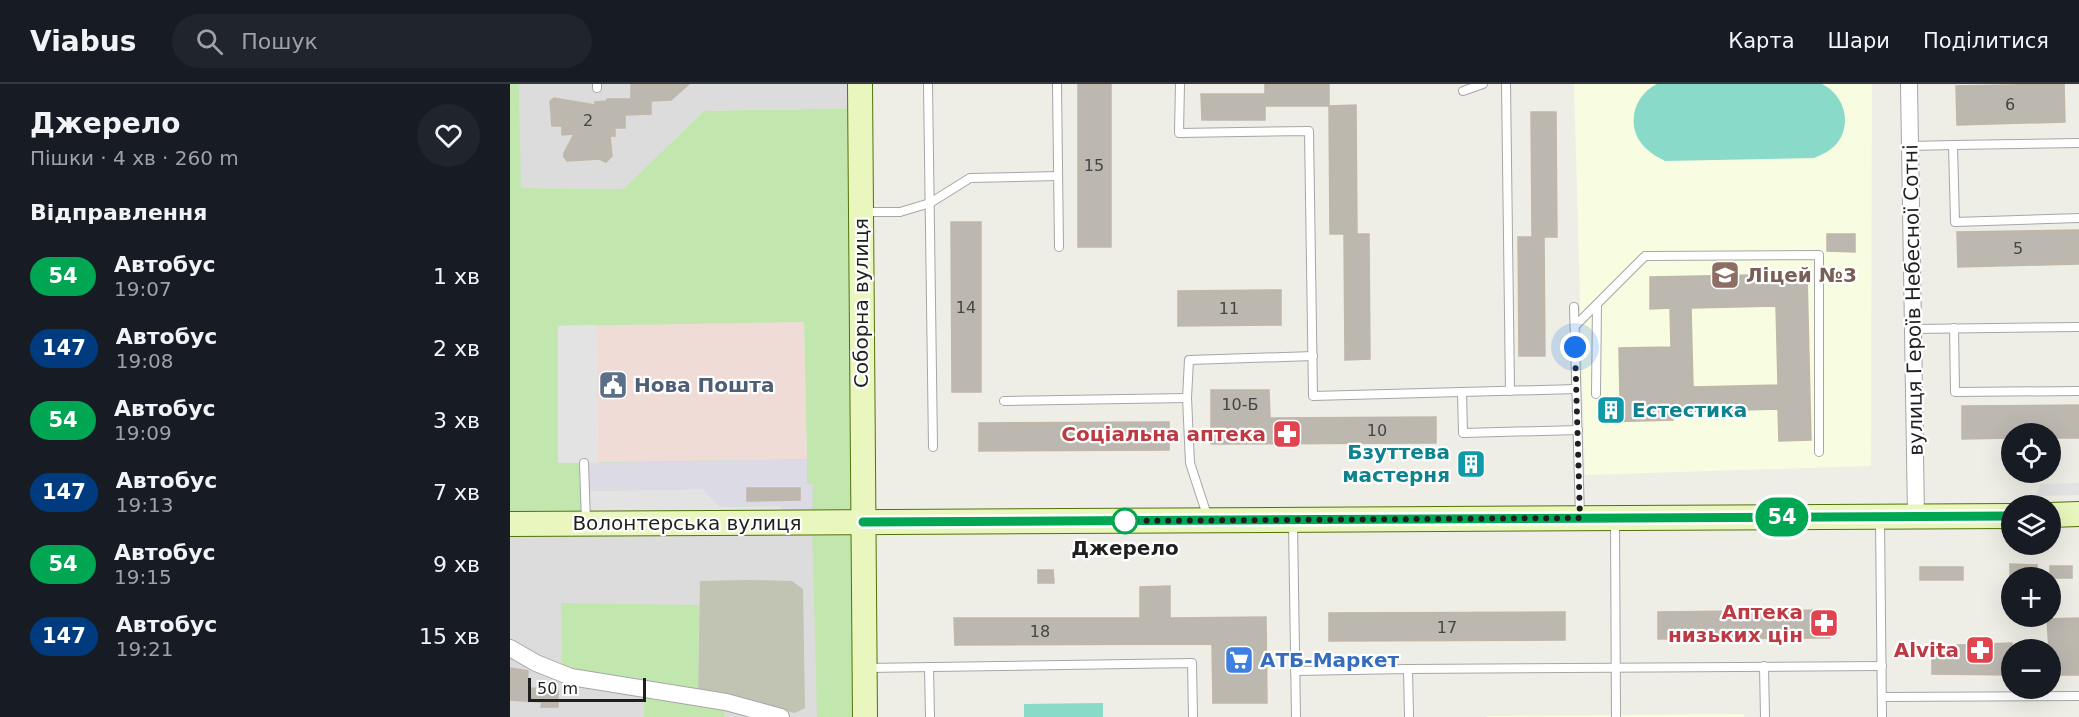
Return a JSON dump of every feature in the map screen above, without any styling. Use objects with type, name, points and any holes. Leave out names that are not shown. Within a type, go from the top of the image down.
[{"type":"main road","name":"Соборна вулиця","points":[[860,84],[865,717]]},
{"type":"main road","points":[[2061,515],[2079,514]]},
{"type":"main road","name":"Волонтерська вулиця","points":[[510,524],[2001,516]]},
{"type":"street","name":"вулиця Героїв Небесної Сотні","points":[[1909,84],[1916,516]]},
{"type":"street","points":[[510,648],[536,663],[571,677],[735,711],[781,717]]},
{"type":"lane","points":[[928,84],[933,447]]},
{"type":"lane","points":[[1057,84],[1059,247]]},
{"type":"lane","points":[[1179,84],[1179,133],[1309,131],[1313,396],[1576,389]]},
{"type":"lane","points":[[1463,92],[1482,84]]},
{"type":"lane","points":[[1506,84],[1510,391]]},
{"type":"lane","points":[[1910,146],[2079,143]]},
{"type":"lane","points":[[1953,145],[1955,222],[2079,218]]},
{"type":"lane","points":[[861,212],[900,212],[930,203],[970,178],[1058,176]]},
{"type":"lane","points":[[1575,326],[1645,255],[1819,255],[1819,452]]},
{"type":"lane","points":[[1596,304],[1596,394]]},
{"type":"lane","points":[[1574,307],[1580,518]]},
{"type":"lane","points":[[1913,329],[2079,327]]},
{"type":"lane","points":[[1954,328],[1955,392],[2079,391]]},
{"type":"lane","points":[[1208,520],[1190,464],[1187,398],[1189,360],[1312,356]]},
{"type":"lane","points":[[1462,392],[1463,433],[1578,430]]},
{"type":"lane","points":[[1004,401],[1187,398]]},
{"type":"lane","points":[[584,463],[586,523]]},
{"type":"lane","points":[[1880,516],[1882,717]]},
{"type":"lane","points":[[1615,518],[1616,717]]},
{"type":"lane","points":[[1293,520],[1296,717]]},
{"type":"lane","points":[[864,668],[1192,663],[1192,717]]},
{"type":"lane","points":[[1764,666],[1765,717]]},
{"type":"lane","points":[[1295,671],[1882,666]]},
{"type":"lane","points":[[929,667],[930,717]]},
{"type":"lane","points":[[1408,669],[1409,717]]},
{"type":"lane","points":[[1882,698],[2079,696]]},
{"type":"shaded area","points":[[519,84],[860,84],[860,108],[704,111],[623,189],[520,188]]},
{"type":"shaded area","name":"Ліцей №3","points":[[1574,84],[1872,84],[1871,466],[1585,475]]},
{"type":"shaded area","points":[[1657,84],[1822,84],[1831,90],[1842,105],[1845,124],[1843,133],[1831,149],[1814,158],[1665,161],[1652,154],[1641,143],[1634,125],[1636,106],[1641,97]]},
{"type":"shaded area","points":[[804,322],[807,459],[598,463],[596,325]]},
{"type":"shaded area","points":[[596,325],[598,463],[558,463],[558,326]]},
{"type":"shaded area","points":[[807,459],[807,484],[813,484],[812,523],[794,523],[780,506],[720,507],[702,489],[584,491],[584,463]]},
{"type":"shaded area","points":[[2079,483],[2079,495],[2036,495],[2040,484]]},
{"type":"shaded area","points":[[703,489],[721,507],[780,506],[794,523],[586,523],[584,491]]},
{"type":"shaded area","points":[[836,522],[865,717],[510,717],[510,524]]},
{"type":"shaded area","points":[[700,581],[792,581],[803,589],[805,708],[795,713],[698,692]]},
{"type":"shaded area","points":[[1103,703],[1103,717],[1024,717],[1024,704]]},
{"type":"shaded area","points":[[1744,714],[1744,717],[1487,717],[1487,716]]},
{"type":"green space","points":[[510,84],[519,84],[521,188],[623,189],[704,111],[860,108],[865,717],[817,717],[812,523],[510,524]],"holes":[[[804,322],[807,459],[558,463],[558,326]]]},
{"type":"green space","points":[[561,603],[699,605],[698,692],[565,670],[562,666]]},
{"type":"green space","points":[[644,694],[717,706],[724,711],[725,717],[644,717]]},
{"type":"building","points":[[631,84],[689,84],[671,100],[651,101],[651,114],[625,115],[625,128],[615,128],[615,136],[610,136],[612,156],[606,162],[599,159],[567,161],[564,153],[574,134],[562,135],[562,126],[552,126],[550,101],[554,98],[595,105],[595,102],[607,101],[607,99],[631,99]]},
{"type":"building","points":[[1078,84],[1111,84],[1111,247],[1078,247]]},
{"type":"building","points":[[1265,84],[1329,84],[1329,106],[1265,106],[1265,120],[1202,120],[1201,94],[1265,94]]},
{"type":"building","points":[[2064,84],[2065,122],[1957,125],[1956,86]]},
{"type":"building","points":[[1356,105],[1357,234],[1369,234],[1370,359],[1345,360],[1344,234],[1330,234],[1329,106]]},
{"type":"building","points":[[1531,112],[1556,112],[1557,237],[1532,237]]},
{"type":"building","points":[[951,222],[981,222],[981,392],[952,392]]},
{"type":"building","points":[[2079,230],[2079,264],[1958,267],[1957,232]]},
{"type":"building","points":[[1827,234],[1855,234],[1855,252],[1827,251]]},
{"type":"building","points":[[1518,237],[1544,237],[1545,356],[1519,356]]},
{"type":"building","points":[[1807,274],[1811,440],[1779,441],[1778,409],[1673,412],[1673,420],[1602,422],[1602,398],[1620,397],[1619,348],[1671,347],[1670,308],[1650,309],[1650,277]],"holes":[[[1776,306],[1778,385],[1693,387],[1691,308]]]},
{"type":"building","points":[[1281,290],[1281,325],[1178,326],[1178,291]]},
{"type":"building","points":[[1211,390],[1269,390],[1270,418],[1436,417],[1436,443],[1211,444]]},
{"type":"building","points":[[2079,405],[2079,438],[2061,438],[2061,423],[2001,423],[2001,438],[1962,439],[1962,406]]},
{"type":"building","points":[[1169,422],[1169,450],[979,451],[979,423]]},
{"type":"building","name":"Бзуттева мастерня","points":[[1463,458],[1479,458],[1480,470],[1463,471]]},
{"type":"building","points":[[747,488],[800,488],[800,500],[747,501]]},
{"type":"building","points":[[2010,564],[2037,565],[2037,567],[2010,567]]},
{"type":"building","points":[[2072,566],[2072,578],[2061,578],[2061,567],[2050,567]]},
{"type":"building","points":[[1920,567],[1963,567],[1963,580],[1920,580]]},
{"type":"building","points":[[1038,570],[1053,570],[1054,583],[1038,583]]},
{"type":"building","points":[[1170,586],[1170,618],[1266,617],[1267,703],[1213,703],[1212,644],[955,645],[954,618],[1140,618],[1140,587]]},
{"type":"building","points":[[1830,610],[1830,638],[1658,639],[1658,612]]},
{"type":"building","points":[[1565,612],[1565,640],[1329,641],[1329,613]]},
{"type":"building","points":[[2079,618],[2079,675],[2061,675],[2061,639],[2048,639],[2048,627],[2061,627],[2061,619]]},
{"type":"building","points":[[2001,643],[2001,675],[1932,674],[1932,646]]},
{"type":"building","points":[[510,668],[528,671],[527,688],[558,689],[558,707],[541,707],[542,702],[510,700]]},
{"type":"bus line","name":"54","points":[[863,522],[2001,516]]},
{"type":"place","name":"Ліцей №3","points":[[1725,275]]},
{"type":"place","name":"Нова Пошта","points":[[613,385]]},
{"type":"place","name":"Естестика","points":[[1611,410]]},
{"type":"place","name":"Соціальна аптека","points":[[1287,434]]},
{"type":"place","name":"Бзуттева мастерня","points":[[1471,464]]},
{"type":"place","name":"Джерело","points":[[1125,521]]},
{"type":"place","name":"Аптека низьких цін","points":[[1824,623]]},
{"type":"place","name":"Alvita","points":[[1980,650]]},
{"type":"place","name":"АТБ-Маркет","points":[[1239,660]]},
{"type":"route","points":[[1125,521],[1580,518],[1575,347]]}]
